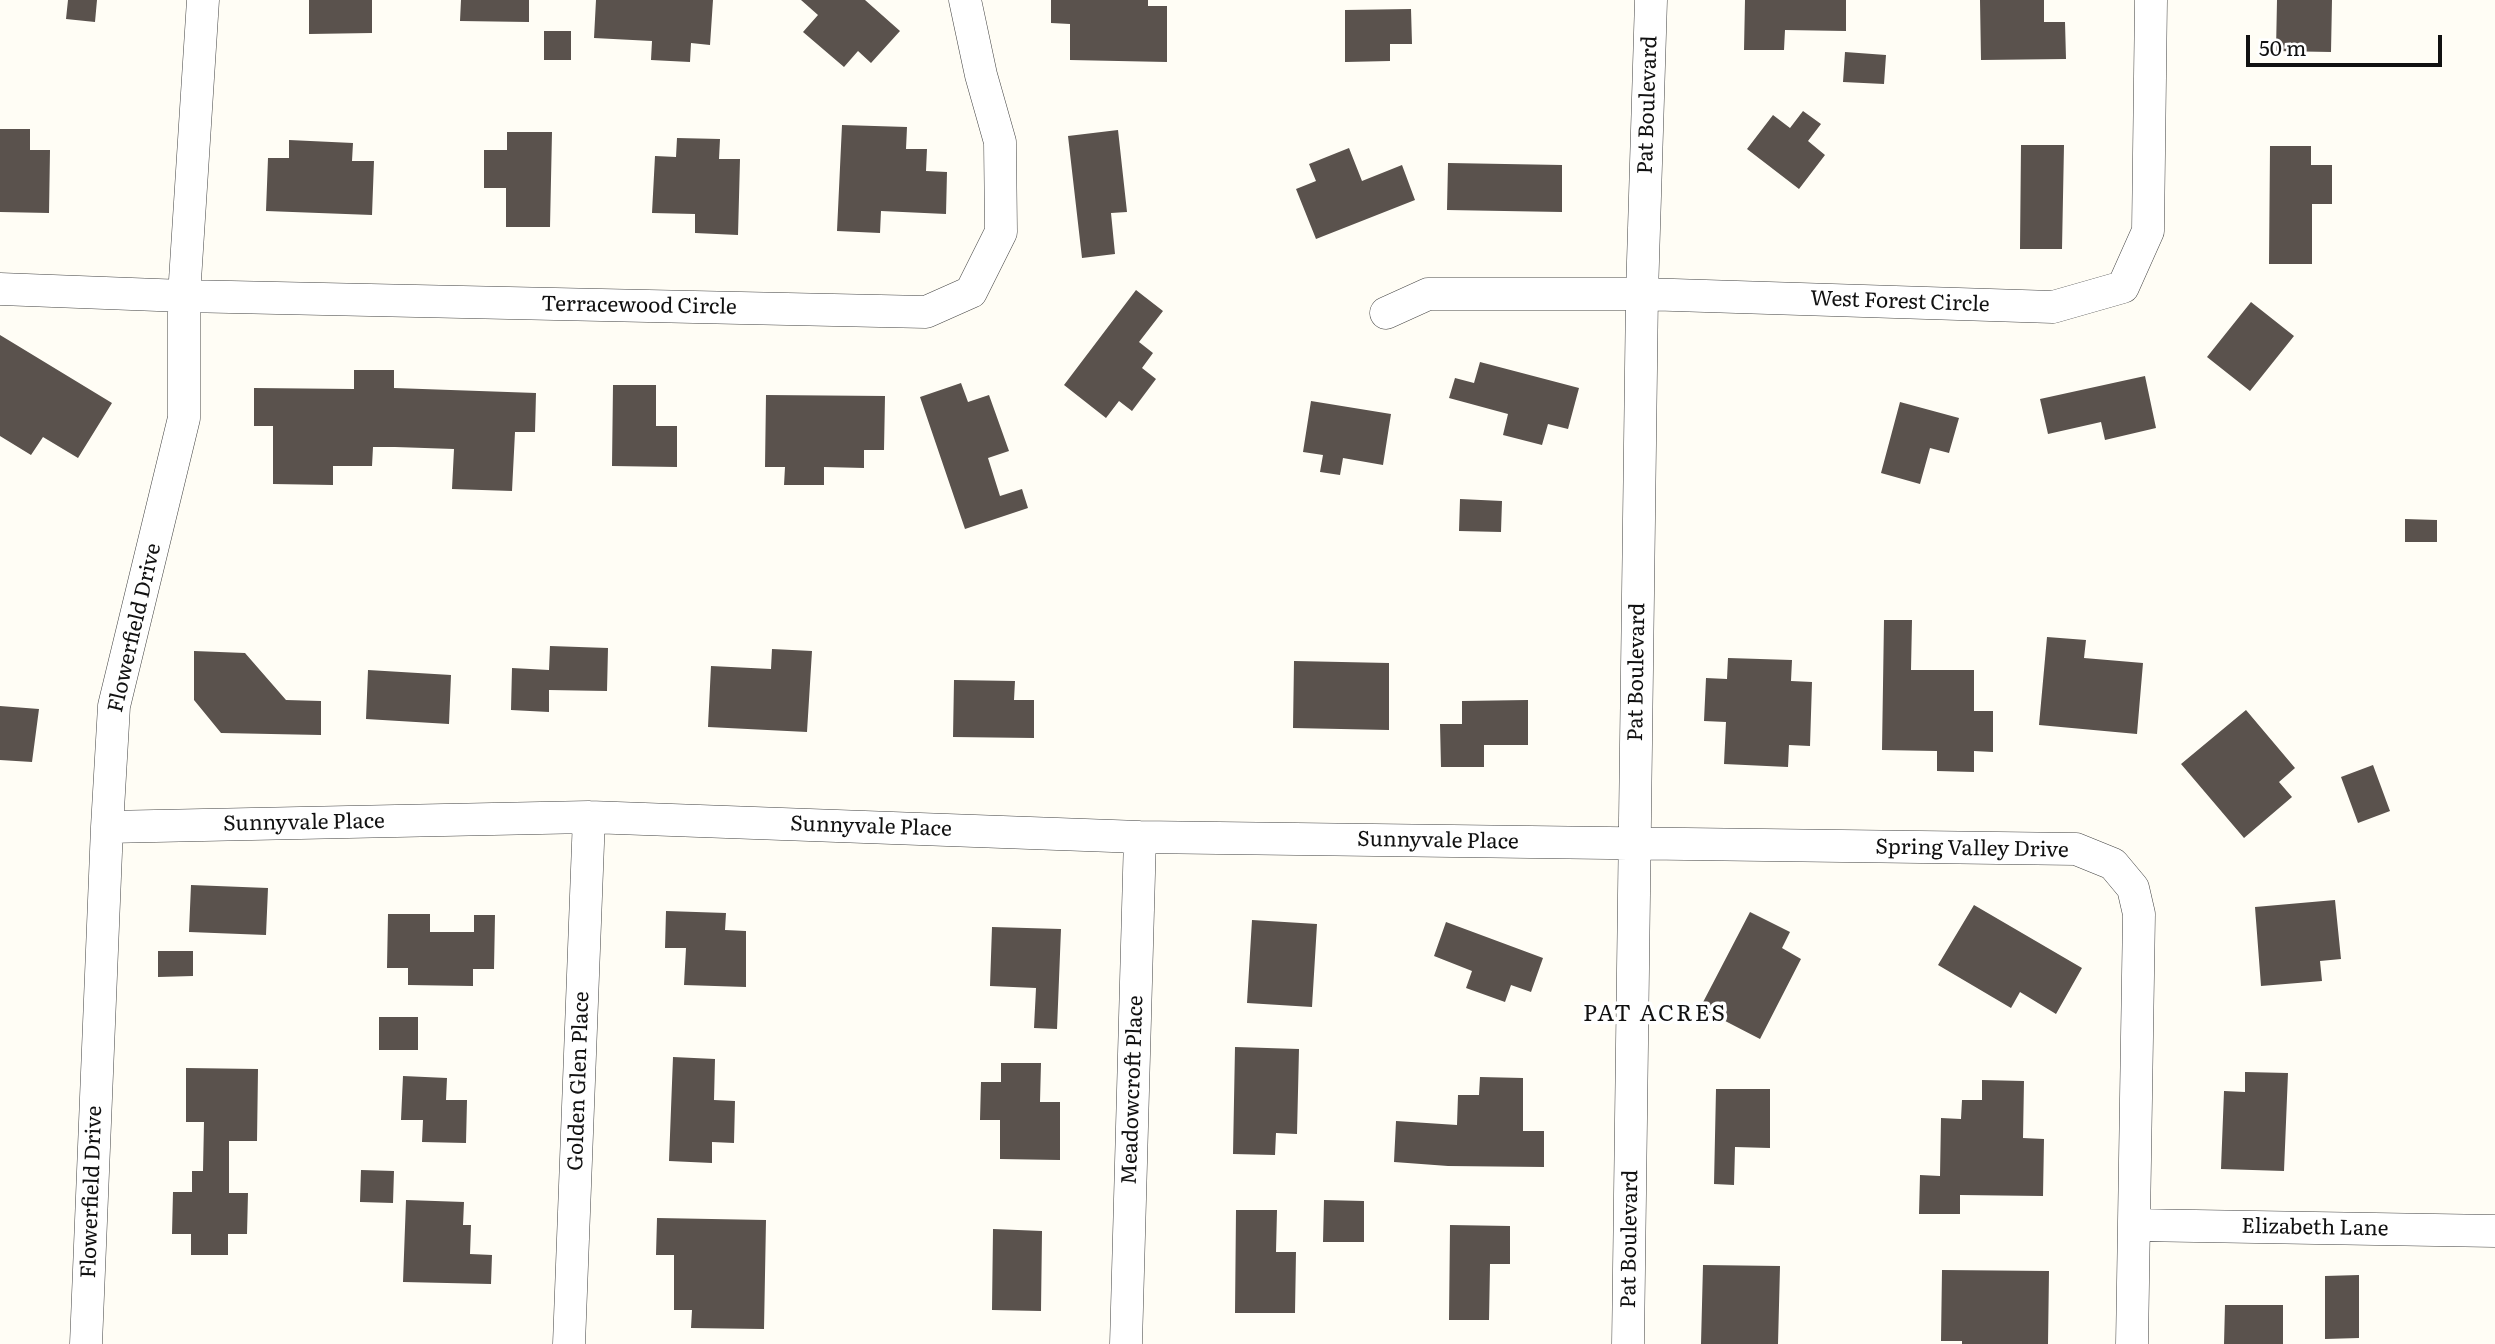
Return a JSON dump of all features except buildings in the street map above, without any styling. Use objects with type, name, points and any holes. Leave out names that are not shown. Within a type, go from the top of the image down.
[{"type":"street","name":"Flowerfield Drive","points":[[86,1344],[114,706],[184,418],[184,296],[203,0]]},
{"type":"street","name":"Terracewood Circle","points":[[0,289],[184,296],[926,312],[971,292],[1001,232],[1000,142],[981,75],[965,0]]},
{"type":"street","name":"Pat Boulevard","points":[[1628,1344],[1642,294],[1651,0]]},
{"type":"street","name":"West Forest Circle","points":[[1386,313],[1428,293],[1642,294],[2053,307],[2123,287],[2148,231],[2151,0]]},
{"type":"street","name":"Sunnyvale Place","points":[[107,827],[589,817],[1140,837],[1635,844]]},
{"type":"street","name":"Golden Glen Place","points":[[569,1344],[589,817]]},
{"type":"street","name":"Meadowcroft Place","points":[[1126,1344],[1140,837]]},
{"type":"street","name":"Spring Valley Drive","points":[[1635,844],[2076,849],[2113,864],[2133,888],[2139,914],[2132,1344]]},
{"type":"street","name":"Elizabeth Lane","points":[[2135,1225],[2495,1231]]},
{"type":"district","name":"PAT ACRES","points":[[1655,1014]]}]
